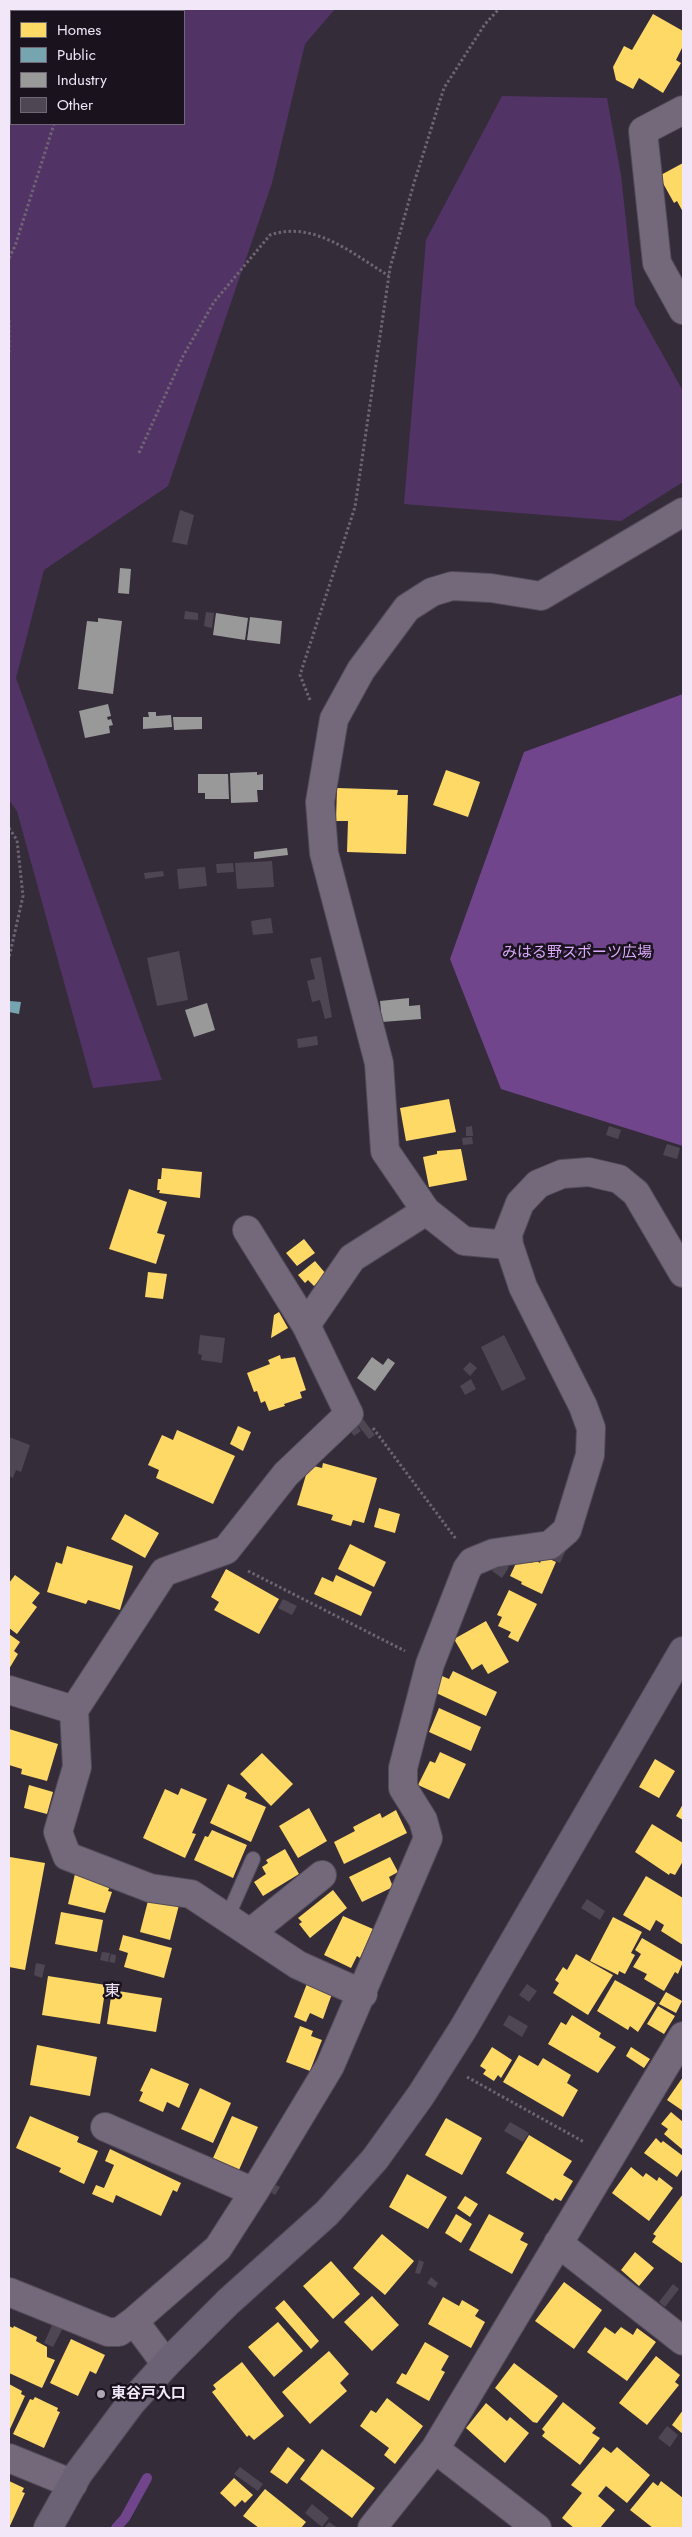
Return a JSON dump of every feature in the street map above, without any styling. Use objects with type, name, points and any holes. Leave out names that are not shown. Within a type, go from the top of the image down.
[{"type":"street","points":[[683,110],[643,131],[657,263],[683,310]]},
{"type":"street","points":[[509,1245],[464,1241],[426,1211],[385,1151],[379,1063],[324,854],[320,802],[334,719],[361,670],[407,608],[432,592],[452,586],[540,596],[683,512]]},
{"type":"street","points":[[9,2292],[108,2332],[119,2332],[218,2248],[330,2066],[363,1994],[428,1838],[423,1820],[403,1788],[403,1768],[430,1664],[467,1569],[472,1562],[494,1553],[550,1545],[566,1530],[590,1455],[591,1428],[583,1406],[523,1287],[509,1245],[508,1234],[520,1203],[538,1184],[562,1174],[589,1172],[619,1179],[636,1194],[680,1260]]},
{"type":"street","points":[[306,1325],[352,1258],[426,1211]]},
{"type":"street","points":[[247,1230],[306,1325],[349,1414],[286,1474],[226,1550],[164,1572],[74,1710],[77,1767],[58,1832],[67,1856],[150,1888],[191,1894],[298,1964],[363,1994]]},
{"type":"street","points":[[48,2528],[73,2484],[131,2403],[166,2364],[228,2302],[327,2213],[375,2159],[464,2029],[683,1651]]},
{"type":"street","points":[[9,1690],[74,1710]]},
{"type":"street","points":[[250,1933],[322,1875]]},
{"type":"street","points":[[372,2528],[435,2449],[683,2038]]},
{"type":"street","points":[[105,2128],[169,2142],[254,2192]]},
{"type":"street","points":[[558,2243],[683,2341]]},
{"type":"street","points":[[134,2321],[166,2364]]},
{"type":"street","points":[[435,2449],[537,2528]]},
{"type":"street","points":[[9,2458],[73,2484]]},
{"type":"lane","points":[[227,1918],[253,1859]]},
{"type":"path","points":[[311,702],[300,675],[355,507],[388,276],[414,183],[444,88],[485,24],[499,9]]},
{"type":"path","points":[[9,258],[15,246],[54,125]]},
{"type":"path","points":[[139,453],[183,356],[214,302],[270,236],[283,231],[320,235],[388,276]]},
{"type":"path","points":[[9,320],[9,355]]},
{"type":"path","points":[[9,828],[17,840],[23,896],[9,958]]},
{"type":"path","points":[[349,1414],[364,1416],[472,1562]]},
{"type":"path","points":[[214,1554],[430,1664]]},
{"type":"path","points":[[462,2075],[610,2157]]},
{"type":"shaded area","points":[[9,9],[335,9],[305,44],[272,183],[168,486],[44,570],[16,678],[162,1080],[93,1088],[17,811],[9,800]]},
{"type":"shaded area","points":[[502,96],[607,98],[621,175],[635,305],[683,391],[683,482],[621,521],[404,504],[426,240]]},
{"type":"shaded area","name":"みはる野スポーツ広場","points":[[683,694],[683,1146],[501,1089],[450,959],[524,752]]},
{"type":"building: Homes","points":[[653,14],[683,31],[683,46],[676,60],[681,63],[663,93],[639,78],[633,89],[616,80],[613,67],[624,46],[632,50]]},
{"type":"building: Homes","points":[[683,163],[683,212],[677,201],[674,203],[659,176]]},
{"type":"building: Homes","points":[[446,770],[480,782],[468,817],[433,805]]},
{"type":"building: Homes","points":[[337,788],[398,790],[397,795],[408,795],[406,854],[347,852],[348,821],[336,821]]},
{"type":"building: Homes","points":[[449,1099],[456,1132],[406,1141],[400,1108]]},
{"type":"building: Homes","points":[[461,1149],[467,1180],[429,1187],[423,1157],[437,1154],[437,1151]]},
{"type":"building: Homes","points":[[162,1168],[202,1172],[200,1198],[159,1193],[160,1190],[157,1190],[158,1179],[161,1179]]},
{"type":"building: Homes","points":[[129,1189],[167,1202],[157,1233],[165,1235],[156,1264],[109,1249]]},
{"type":"building: Homes","points":[[304,1239],[315,1253],[297,1266],[286,1253]]},
{"type":"building: Homes","points":[[315,1261],[326,1274],[314,1286],[308,1280],[305,1283],[298,1275]]},
{"type":"building: Homes","points":[[148,1272],[167,1274],[163,1299],[145,1297]]},
{"type":"building: Homes","points":[[279,1312],[288,1328],[271,1338],[274,1315]]},
{"type":"building: Homes","points":[[280,1355],[281,1359],[295,1357],[306,1390],[300,1392],[302,1398],[269,1411],[265,1401],[261,1403],[257,1391],[254,1392],[247,1373],[270,1364],[268,1360]]},
{"type":"building: Homes","points":[[238,1426],[251,1432],[243,1451],[230,1444]]},
{"type":"building: Homes","points":[[177,1430],[235,1456],[213,1504],[156,1478],[159,1470],[148,1465],[162,1435],[173,1440]]},
{"type":"building: Homes","points":[[323,1463],[377,1478],[364,1523],[353,1520],[351,1526],[331,1520],[333,1515],[297,1505],[309,1465],[322,1468]]},
{"type":"building: Homes","points":[[379,1508],[400,1514],[395,1533],[374,1527]]},
{"type":"building: Homes","points":[[125,1514],[159,1533],[145,1558],[111,1539]]},
{"type":"building: Homes","points":[[350,1544],[386,1562],[374,1587],[338,1569]]},
{"type":"building: Homes","points":[[67,1546],[133,1566],[120,1610],[88,1600],[86,1604],[47,1592],[56,1562],[62,1564]]},
{"type":"building: Homes","points":[[543,1556],[556,1562],[542,1594],[521,1584],[522,1582],[510,1576],[517,1561],[521,1563],[523,1559],[532,1563],[533,1559],[540,1563]]},
{"type":"building: Homes","points":[[226,1569],[279,1599],[259,1634],[214,1610],[219,1602],[211,1597]]},
{"type":"building: Homes","points":[[15,1575],[40,1593],[32,1603],[37,1607],[17,1634],[9,1628],[9,1583]]},
{"type":"building: Homes","points":[[336,1575],[372,1592],[361,1616],[314,1594],[322,1577],[333,1582]]},
{"type":"building: Homes","points":[[509,1590],[537,1604],[518,1642],[508,1637],[511,1632],[498,1626],[502,1617],[497,1615]]},
{"type":"building: Homes","points":[[486,1621],[509,1662],[488,1674],[482,1664],[472,1670],[454,1639]]},
{"type":"building: Homes","points":[[9,1634],[20,1642],[14,1651],[18,1654],[9,1669]]},
{"type":"building: Homes","points":[[453,1671],[497,1692],[486,1716],[434,1692],[442,1676],[449,1679]]},
{"type":"building: Homes","points":[[439,1708],[481,1727],[471,1751],[429,1732]]},
{"type":"building: Homes","points":[[9,1729],[58,1744],[47,1781],[21,1774],[22,1769],[9,1765]]},
{"type":"building: Homes","points":[[440,1752],[466,1764],[449,1799],[418,1785],[430,1761],[435,1763]]},
{"type":"building: Homes","points":[[262,1753],[293,1784],[271,1806],[240,1774]]},
{"type":"building: Homes","points":[[655,1759],[675,1771],[659,1798],[639,1787]]},
{"type":"building: Homes","points":[[228,1784],[247,1793],[245,1798],[266,1807],[251,1842],[210,1823]]},
{"type":"building: Homes","points":[[29,1785],[53,1792],[47,1814],[24,1808]]},
{"type":"building: Homes","points":[[181,1788],[207,1799],[192,1833],[196,1834],[185,1858],[143,1838],[165,1789],[178,1795]]},
{"type":"building: Homes","points":[[683,1804],[683,1820],[676,1816]]},
{"type":"building: Homes","points":[[309,1808],[327,1841],[298,1858],[279,1826]]},
{"type":"building: Homes","points":[[396,1810],[407,1833],[344,1864],[334,1842],[355,1831],[353,1827],[380,1813],[382,1818]]},
{"type":"building: Homes","points":[[652,1824],[683,1843],[683,1861],[675,1875],[670,1873],[669,1875],[635,1852]]},
{"type":"building: Homes","points":[[212,1830],[247,1845],[233,1878],[194,1860],[205,1836],[208,1837]]},
{"type":"building: Homes","points":[[285,1849],[299,1874],[263,1896],[254,1882],[266,1874],[262,1867],[268,1863],[266,1860]]},
{"type":"building: Homes","points":[[10,1857],[45,1863],[25,1970],[9,1967]]},
{"type":"building: Homes","points":[[390,1857],[398,1872],[389,1877],[393,1887],[362,1902],[349,1877]]},
{"type":"building: Homes","points":[[75,1874],[111,1883],[108,1891],[112,1892],[105,1913],[68,1904]]},
{"type":"building: Homes","points":[[646,1876],[683,1898],[683,1945],[661,1931],[664,1925],[656,1920],[650,1931],[623,1915]]},
{"type":"building: Homes","points":[[333,1890],[347,1908],[310,1938],[299,1924],[302,1922],[298,1918]]},
{"type":"building: Homes","points":[[149,1897],[179,1905],[170,1940],[140,1932]]},
{"type":"building: Homes","points":[[61,1912],[103,1920],[97,1952],[55,1944]]},
{"type":"building: Homes","points":[[343,1916],[373,1929],[360,1958],[357,1956],[351,1968],[324,1955]]},
{"type":"building: Homes","points":[[613,1917],[642,1932],[631,1953],[635,1955],[625,1974],[619,1971],[618,1975],[590,1961]]},
{"type":"building: Homes","points":[[123,1935],[172,1948],[164,1978],[124,1967],[128,1953],[119,1950]]},
{"type":"building: Homes","points":[[642,1938],[683,1962],[678,1974],[675,1972],[664,1991],[644,1979],[647,1974],[633,1967],[641,1954],[635,1950]]},
{"type":"building: Homes","points":[[576,1954],[613,1975],[588,2015],[553,1993],[559,1983],[555,1980],[563,1967],[567,1970]]},
{"type":"building: Homes","points":[[48,1976],[106,1985],[100,2024],[42,2015]]},
{"type":"building: Homes","points":[[615,1980],[656,2003],[638,2032],[630,2026],[628,2030],[597,2011]]},
{"type":"building: Homes","points":[[308,1981],[333,1991],[323,2019],[310,2013],[306,2022],[294,2017]]},
{"type":"building: Homes","points":[[112,1990],[162,1998],[156,2032],[107,2024]]},
{"type":"building: Homes","points":[[666,1992],[682,2001],[676,2013],[659,2004]]},
{"type":"building: Homes","points":[[658,2006],[675,2016],[664,2034],[647,2024]]},
{"type":"building: Homes","points":[[572,2015],[601,2033],[599,2037],[616,2047],[598,2073],[548,2044],[561,2022],[566,2025]]},
{"type":"building: Homes","points":[[300,2026],[313,2031],[311,2036],[322,2040],[310,2071],[286,2062]]},
{"type":"building: Homes","points":[[37,2045],[97,2057],[90,2096],[30,2085]]},
{"type":"building: Homes","points":[[492,2047],[512,2060],[501,2078],[498,2075],[494,2081],[483,2074],[486,2070],[480,2066]]},
{"type":"building: Homes","points":[[631,2047],[650,2059],[644,2068],[626,2056]]},
{"type":"building: Homes","points":[[519,2055],[538,2066],[543,2058],[571,2075],[567,2083],[578,2090],[563,2117],[503,2082]]},
{"type":"building: Homes","points":[[151,2068],[189,2084],[179,2108],[167,2102],[163,2112],[139,2101],[143,2092],[140,2091]]},
{"type":"building: Homes","points":[[683,2077],[683,2111],[667,2100]]},
{"type":"building: Homes","points":[[200,2088],[231,2103],[213,2143],[181,2129]]},
{"type":"building: Homes","points":[[671,2112],[683,2122],[683,2150],[664,2134],[668,2129],[661,2124]]},
{"type":"building: Homes","points":[[30,2116],[79,2137],[77,2142],[98,2151],[84,2184],[59,2172],[61,2168],[16,2148]]},
{"type":"building: Homes","points":[[232,2116],[258,2127],[239,2170],[213,2158]]},
{"type":"building: Homes","points":[[446,2118],[482,2138],[462,2175],[425,2155]]},
{"type":"building: Homes","points":[[529,2135],[572,2161],[563,2175],[573,2181],[561,2201],[555,2198],[553,2201],[506,2173]]},
{"type":"building: Homes","points":[[656,2138],[683,2156],[683,2168],[677,2177],[644,2153]]},
{"type":"building: Homes","points":[[110,2149],[181,2183],[177,2192],[173,2190],[161,2216],[116,2195],[113,2203],[92,2194],[96,2185],[104,2188],[114,2165],[105,2161]]},
{"type":"building: Homes","points":[[631,2167],[643,2177],[646,2173],[657,2181],[659,2177],[673,2188],[649,2221],[612,2193]]},
{"type":"building: Homes","points":[[407,2174],[447,2197],[428,2229],[389,2207]]},
{"type":"building: Homes","points":[[683,2194],[683,2264],[652,2242],[656,2236],[653,2234]]},
{"type":"building: Homes","points":[[465,2196],[478,2204],[470,2217],[457,2208]]},
{"type":"building: Homes","points":[[456,2214],[472,2224],[461,2243],[445,2233]]},
{"type":"building: Homes","points":[[489,2214],[524,2233],[520,2240],[528,2244],[512,2274],[469,2250]]},
{"type":"building: Homes","points":[[382,2234],[414,2261],[385,2295],[353,2268]]},
{"type":"building: Homes","points":[[635,2252],[654,2268],[639,2286],[621,2270]]},
{"type":"building: Homes","points":[[331,2261],[360,2294],[333,2319],[303,2286]]},
{"type":"building: Homes","points":[[564,2282],[602,2310],[574,2349],[535,2321]]},
{"type":"building: Homes","points":[[372,2296],[399,2325],[372,2351],[344,2322]]},
{"type":"building: Homes","points":[[443,2297],[459,2306],[462,2300],[479,2310],[475,2316],[485,2322],[471,2348],[428,2324]]},
{"type":"building: Homes","points":[[284,2300],[319,2341],[311,2349],[275,2308]]},
{"type":"building: Homes","points":[[278,2322],[303,2351],[274,2377],[248,2347]]},
{"type":"building: Homes","points":[[9,2326],[13,2328],[14,2326],[37,2337],[36,2341],[47,2347],[47,2357],[55,2360],[42,2388],[9,2373]]},
{"type":"building: Homes","points":[[605,2327],[615,2334],[621,2327],[633,2335],[637,2328],[656,2342],[627,2381],[587,2352]]},
{"type":"building: Homes","points":[[71,2339],[105,2355],[96,2374],[90,2371],[78,2396],[50,2383]]},
{"type":"building: Homes","points":[[425,2342],[449,2356],[441,2370],[445,2372],[429,2401],[396,2383],[402,2373],[406,2375]]},
{"type":"building: Homes","points":[[329,2351],[349,2374],[340,2383],[347,2391],[310,2424],[282,2392]]},
{"type":"building: Homes","points":[[656,2356],[680,2375],[675,2382],[679,2385],[647,2425],[619,2403]]},
{"type":"building: Homes","points":[[242,2362],[284,2416],[254,2440],[249,2435],[247,2437],[212,2392],[216,2389],[213,2385]]},
{"type":"building: Homes","points":[[514,2363],[558,2396],[537,2423],[533,2422],[495,2388]]},
{"type":"building: Homes","points":[[9,2384],[22,2391],[21,2394],[25,2396],[10,2429]]},
{"type":"building: Homes","points":[[35,2397],[58,2408],[57,2411],[60,2412],[44,2448],[13,2434],[30,2399],[33,2400]]},
{"type":"building: Homes","points":[[387,2398],[423,2426],[395,2464],[384,2455],[389,2448],[360,2426],[371,2410],[376,2413]]},
{"type":"building: Homes","points":[[563,2402],[596,2428],[592,2433],[600,2438],[580,2465],[542,2436],[545,2432],[542,2429]]},
{"type":"building: Homes","points":[[486,2403],[507,2421],[510,2417],[529,2433],[505,2463],[466,2428]]},
{"type":"building: Homes","points":[[683,2410],[683,2434],[672,2425]]},
{"type":"building: Homes","points":[[288,2447],[305,2460],[287,2484],[270,2472]]},
{"type":"building: Homes","points":[[603,2447],[611,2453],[617,2447],[650,2475],[627,2503],[606,2486],[598,2496],[615,2510],[600,2528],[574,2528],[562,2518],[582,2493],[571,2485]]},
{"type":"building: Homes","points":[[322,2449],[375,2488],[352,2518],[300,2479]]},
{"type":"building: Homes","points":[[234,2478],[253,2495],[245,2503],[242,2500],[235,2507],[220,2493]]},
{"type":"building: Homes","points":[[9,2481],[24,2488],[22,2492],[25,2493],[9,2528]]},
{"type":"building: Homes","points":[[661,2481],[683,2498],[683,2528],[653,2528],[630,2510],[653,2482],[658,2486]]},
{"type":"building: Homes","points":[[265,2489],[306,2522],[301,2528],[259,2528],[243,2516]]},
{"type":"building: Public","points":[[10,1001],[21,1002],[19,1014],[9,1012]]},
{"type":"building: Industry","points":[[120,568],[131,569],[129,594],[118,593]]},
{"type":"building: Industry","points":[[216,613],[248,618],[245,640],[213,635]]},
{"type":"building: Industry","points":[[250,617],[282,621],[280,644],[247,640]]},
{"type":"building: Industry","points":[[98,618],[122,621],[113,694],[78,689],[87,621],[98,622]]},
{"type":"building: Industry","points":[[108,704],[111,716],[107,717],[108,720],[111,719],[113,725],[109,726],[110,733],[85,738],[79,711]]},
{"type":"building: Industry","points":[[148,712],[156,712],[156,716],[171,715],[172,727],[143,729],[143,717],[149,717]]},
{"type":"building: Industry","points":[[173,717],[202,717],[202,729],[174,730]]},
{"type":"building: Industry","points":[[257,772],[257,775],[263,774],[263,790],[257,790],[258,802],[231,803],[230,773]]},
{"type":"building: Industry","points":[[198,774],[228,774],[229,799],[205,799],[205,793],[198,793]]},
{"type":"building: Industry","points":[[287,848],[288,855],[254,859],[254,852]]},
{"type":"building: Industry","points":[[409,998],[409,1006],[420,1005],[421,1019],[382,1022],[380,1001]]},
{"type":"building: Industry","points":[[207,1003],[215,1030],[194,1037],[185,1010]]},
{"type":"building: Industry","points":[[372,1357],[383,1365],[388,1358],[395,1363],[375,1391],[357,1378]]},
{"type":"building: Other","points":[[180,510],[194,515],[187,545],[172,542]]},
{"type":"building: Other","points":[[185,611],[198,613],[198,620],[184,619]]},
{"type":"building: Other","points":[[206,612],[214,613],[212,628],[204,626]]},
{"type":"building: Other","points":[[272,861],[274,887],[237,889],[235,863]]},
{"type":"building: Other","points":[[233,863],[234,872],[217,873],[216,864]]},
{"type":"building: Other","points":[[205,867],[207,886],[179,889],[177,869]]},
{"type":"building: Other","points":[[163,871],[164,876],[145,879],[144,873]]},
{"type":"building: Other","points":[[271,918],[273,933],[253,935],[251,921]]},
{"type":"building: Other","points":[[179,951],[188,1000],[157,1006],[147,958]]},
{"type":"building: Other","points":[[321,957],[332,1017],[325,1019],[320,1000],[312,1002],[307,981],[315,979],[310,959]]},
{"type":"building: Other","points":[[317,1036],[318,1045],[298,1048],[297,1039]]},
{"type":"building: Other","points":[[472,1126],[473,1136],[466,1136],[466,1127]]},
{"type":"building: Other","points":[[609,1126],[621,1130],[618,1139],[606,1135]]},
{"type":"building: Other","points":[[472,1137],[473,1144],[463,1145],[462,1138]]},
{"type":"building: Other","points":[[667,1144],[680,1148],[677,1159],[663,1155]]},
{"type":"building: Other","points":[[200,1335],[225,1338],[222,1363],[201,1360],[202,1355],[198,1354]]},
{"type":"building: Other","points":[[504,1335],[526,1379],[502,1391],[481,1347]]},
{"type":"building: Other","points":[[470,1362],[477,1368],[470,1376],[463,1369]]},
{"type":"building: Other","points":[[471,1379],[476,1389],[465,1395],[460,1386]]},
{"type":"building: Other","points":[[363,1419],[375,1435],[369,1439],[357,1424]]},
{"type":"building: Other","points":[[356,1424],[361,1431],[354,1436],[349,1429]]},
{"type":"building: Other","points":[[9,1437],[30,1445],[21,1472],[16,1470],[13,1478],[9,1476]]},
{"type":"building: Other","points":[[566,1550],[560,1563],[549,1558],[552,1553]]},
{"type":"building: Other","points":[[499,1561],[509,1567],[502,1578],[492,1571]]},
{"type":"building: Other","points":[[283,1599],[297,1606],[292,1615],[278,1608]]},
{"type":"building: Other","points":[[587,1899],[605,1911],[600,1920],[581,1908]]},
{"type":"building: Other","points":[[102,1952],[110,1953],[108,1962],[100,1960]]},
{"type":"building: Other","points":[[111,1954],[116,1955],[115,1963],[109,1962]]},
{"type":"building: Other","points":[[36,1963],[45,1965],[42,1978],[34,1975]]},
{"type":"building: Other","points":[[527,1984],[537,1991],[529,2002],[519,1995]]},
{"type":"building: Other","points":[[509,2015],[528,2026],[522,2037],[503,2025]]},
{"type":"building: Other","points":[[510,2122],[529,2133],[523,2142],[504,2131]]},
{"type":"building: Other","points":[[270,2182],[280,2187],[275,2195],[266,2189]]},
{"type":"building: Other","points":[[419,2260],[424,2262],[420,2274],[415,2273]]},
{"type":"building: Other","points":[[431,2277],[438,2283],[435,2288],[427,2283]]},
{"type":"building: Other","points":[[673,2284],[679,2289],[665,2307],[659,2302]]},
{"type":"building: Other","points":[[54,2321],[64,2326],[53,2347],[44,2343]]},
{"type":"building: Other","points":[[667,2426],[678,2435],[670,2447],[658,2438]]},
{"type":"building: Other","points":[[240,2467],[263,2484],[258,2491],[234,2474]]},
{"type":"building: Other","points":[[312,2504],[329,2518],[322,2527],[305,2513]]},
{"type":"building: Other","points":[[329,2522],[338,2528],[324,2528]]},
{"type":"waterway","points":[[116,2528],[125,2518],[147,2478]]},
{"type":"place","name":"東谷戸入口","points":[[101,2394]]},
{"type":"district","name":"東","points":[[112,1992]]}]
